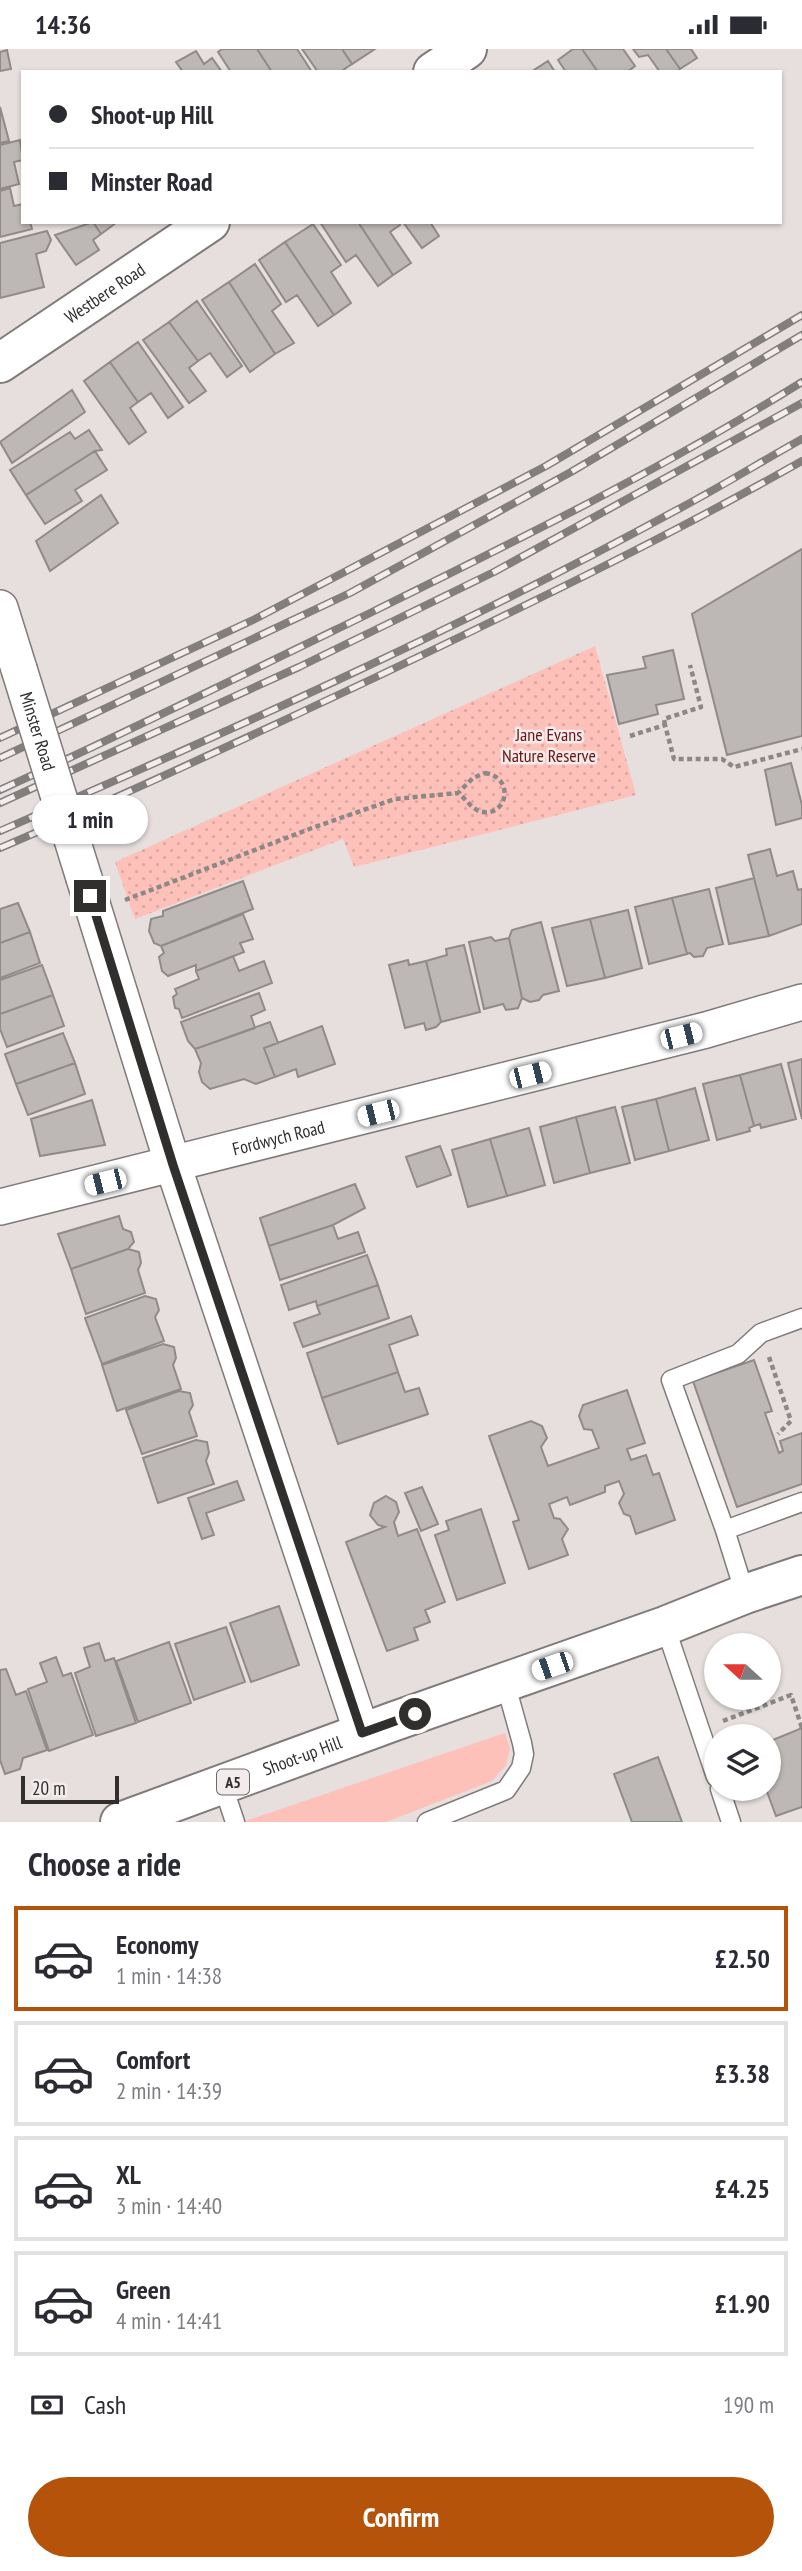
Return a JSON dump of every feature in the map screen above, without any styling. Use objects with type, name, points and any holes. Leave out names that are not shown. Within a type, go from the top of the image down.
[{"type":"main road","points":[[436,70],[467,49]]},
{"type":"main road","name":"Westbere Road","points":[[0,363],[206,224]]},
{"type":"main road","name":"Shoot-up Hill","points":[[120,1822],[664,1626],[745,1594],[802,1576]]},
{"type":"street","name":"Minster Road","points":[[0,608],[173,1165],[362,1733]]},
{"type":"street","name":"Fordwych Road","points":[[0,1207],[706,1030],[802,1002]]},
{"type":"lane","points":[[745,1594],[725,1529],[671,1380],[738,1354],[761,1333],[802,1318]]},
{"type":"lane","points":[[725,1529],[802,1502]]},
{"type":"lane","points":[[664,1626],[704,1744]]},
{"type":"lane","points":[[427,1822],[506,1790],[521,1768],[524,1754],[505,1682]]},
{"type":"lane","points":[[223,1786],[235,1822]]},
{"type":"lane","points":[[724,1801],[732,1822]]},
{"type":"path","points":[[690,665],[701,707],[664,719],[674,759],[722,759],[734,767],[802,749]]},
{"type":"path","points":[[630,736],[665,725]]},
{"type":"path","points":[[96,915],[127,899],[396,799],[458,793],[473,778],[485,773],[502,782],[505,795],[495,810],[483,812],[472,807],[458,793]]},
{"type":"path","points":[[761,1333],[791,1421],[778,1434]]},
{"type":"path","points":[[699,1730],[791,1695],[802,1728]]},
{"type":"green space","name":"Jane Evans Nature Reserve","points":[[595,646],[636,795],[354,867],[343,839],[135,919],[115,862]]},
{"type":"green space","points":[[505,1733],[510,1749],[506,1765],[492,1781],[386,1822],[242,1822]]},
{"type":"building","points":[[222,49],[257,49],[271,70],[230,70],[218,52]]},
{"type":"building","points":[[257,49],[297,49],[311,70],[271,70]]},
{"type":"building","points":[[302,49],[342,49],[352,64],[343,70],[317,70]]},
{"type":"building","points":[[342,49],[375,49],[352,64]]},
{"type":"building","points":[[573,49],[582,49],[597,70],[565,70],[558,60]]},
{"type":"building","points":[[582,49],[623,49],[635,66],[630,70],[597,70]]},
{"type":"building","points":[[633,49],[666,49],[680,69],[659,70],[648,55],[639,57]]},
{"type":"building","points":[[666,49],[691,49],[697,58],[680,69]]},
{"type":"building","points":[[7,50],[11,69],[0,71],[0,52]]},
{"type":"building","points":[[196,51],[204,64],[212,58],[221,70],[182,70],[176,62]]},
{"type":"building","points":[[548,61],[554,70],[534,70]]},
{"type":"building","points":[[0,107],[9,141],[0,143]]},
{"type":"building","points":[[20,140],[21,160],[14,162],[19,184],[0,189],[0,145]]},
{"type":"building","points":[[10,188],[14,206],[21,204],[21,224],[31,224],[32,229],[0,237],[0,191]]},
{"type":"building","points":[[94,224],[114,224],[101,234]]},
{"type":"building","points":[[94,224],[101,234],[93,240],[99,250],[76,265],[55,235]]},
{"type":"building","points":[[313,224],[341,265],[331,272],[351,303],[334,315],[285,242]]},
{"type":"building","points":[[321,224],[359,224],[393,275],[378,286],[356,255],[346,262]]},
{"type":"building","points":[[359,224],[400,225],[390,232],[411,263],[393,275]]},
{"type":"building","points":[[404,224],[431,224],[439,236],[422,248]]},
{"type":"building","points":[[47,231],[51,240],[46,251],[36,254],[44,287],[0,298],[0,243]]},
{"type":"building","points":[[285,242],[334,315],[318,326],[297,295],[286,302],[259,260]]},
{"type":"building","points":[[255,264],[281,304],[272,311],[294,343],[275,354],[229,282]]},
{"type":"building","points":[[229,282],[275,354],[250,372],[202,300]]},
{"type":"building","points":[[197,301],[242,366],[227,377],[210,353],[198,361],[169,322]]},
{"type":"building","points":[[169,322],[198,361],[189,368],[206,391],[189,403],[143,340]]},
{"type":"building","points":[[138,342],[183,407],[168,418],[151,393],[138,402],[110,362]]},
{"type":"building","points":[[110,362],[138,402],[130,408],[146,432],[129,444],[84,381]]},
{"type":"building","points":[[72,390],[85,412],[12,463],[0,442]]},
{"type":"building","points":[[89,430],[102,450],[95,451],[26,495],[10,470],[70,432],[75,439]]},
{"type":"building","points":[[95,451],[107,470],[75,490],[82,501],[45,524],[26,495]]},
{"type":"building","points":[[101,495],[118,523],[50,571],[36,541]]},
{"type":"building","points":[[802,549],[802,736],[727,755],[692,614]]},
{"type":"building","points":[[673,650],[684,699],[656,705],[658,714],[619,724],[607,675],[646,668],[643,657]]},
{"type":"building","points":[[791,763],[802,805],[802,818],[776,825],[765,770]]},
{"type":"building","points":[[770,849],[777,876],[793,871],[798,890],[802,889],[802,924],[769,936],[748,855]]},
{"type":"building","points":[[754,878],[769,936],[729,944],[716,888]]},
{"type":"building","points":[[243,881],[253,909],[161,946],[154,943],[149,931],[151,919],[163,916],[163,911]]},
{"type":"building","points":[[709,889],[723,944],[707,948],[703,956],[694,957],[690,953],[687,954],[672,898]]},
{"type":"building","points":[[672,898],[687,954],[649,964],[635,907]]},
{"type":"building","points":[[18,903],[30,932],[0,943],[0,909]]},
{"type":"building","points":[[628,910],[642,968],[605,978],[590,919]]},
{"type":"building","points":[[243,914],[253,939],[240,943],[244,952],[196,971],[196,965],[168,976],[162,971],[159,957],[164,953],[161,946]]},
{"type":"building","points":[[590,919],[605,978],[567,986],[552,928]]},
{"type":"building","points":[[541,922],[559,991],[530,1002],[522,998],[509,938],[512,930]]},
{"type":"building","points":[[30,932],[40,963],[0,978],[0,943]]},
{"type":"building","points":[[491,937],[495,941],[509,938],[522,998],[518,1008],[506,1010],[503,1004],[484,1009],[469,942]]},
{"type":"building","points":[[464,945],[480,1012],[441,1022],[426,961],[447,955],[446,949]]},
{"type":"building","points":[[233,956],[239,971],[264,961],[272,983],[182,1018],[179,1009],[175,1008],[175,989],[199,979],[196,971]]},
{"type":"building","points":[[408,960],[409,965],[426,961],[441,1022],[436,1027],[426,1030],[424,1023],[405,1028],[389,965]]},
{"type":"building","points":[[42,965],[53,995],[0,1014],[0,980]]},
{"type":"building","points":[[259,993],[265,1010],[251,1016],[255,1028],[195,1049],[188,1041],[181,1022]]},
{"type":"building","points":[[53,995],[64,1026],[7,1047],[0,1029],[0,1014]]},
{"type":"building","points":[[270,1022],[278,1043],[264,1048],[275,1077],[256,1084],[244,1079],[210,1089],[202,1082],[199,1072],[201,1063],[195,1049]]},
{"type":"building","points":[[322,1026],[335,1064],[298,1077],[296,1069],[275,1077],[264,1048]]},
{"type":"building","points":[[63,1033],[75,1063],[16,1084],[5,1054]]},
{"type":"building","points":[[802,1059],[802,1119],[788,1063]]},
{"type":"building","points":[[75,1063],[85,1094],[28,1115],[16,1084]]},
{"type":"building","points":[[781,1064],[796,1119],[761,1128],[760,1124],[754,1126],[740,1075]]},
{"type":"building","points":[[740,1075],[754,1126],[749,1128],[750,1131],[717,1140],[703,1084]]},
{"type":"building","points":[[695,1088],[709,1140],[669,1151],[656,1099]]},
{"type":"building","points":[[656,1099],[669,1151],[635,1160],[622,1107]]},
{"type":"building","points":[[92,1100],[105,1145],[40,1156],[31,1119]]},
{"type":"building","points":[[615,1107],[630,1163],[590,1173],[576,1117]]},
{"type":"building","points":[[576,1117],[590,1173],[554,1183],[540,1127]]},
{"type":"building","points":[[529,1128],[545,1185],[507,1196],[490,1139]]},
{"type":"building","points":[[490,1139],[507,1196],[468,1207],[452,1150]]},
{"type":"building","points":[[440,1146],[451,1175],[417,1187],[406,1157]]},
{"type":"building","points":[[355,1184],[365,1208],[333,1225],[269,1246],[260,1218]]},
{"type":"building","points":[[119,1216],[123,1229],[131,1232],[134,1242],[128,1249],[71,1269],[58,1234]]},
{"type":"building","points":[[333,1225],[338,1239],[358,1232],[365,1252],[280,1280],[269,1246]]},
{"type":"building","points":[[128,1249],[139,1252],[141,1263],[138,1270],[145,1293],[86,1314],[71,1269]]},
{"type":"building","points":[[367,1255],[378,1285],[317,1306],[316,1301],[289,1310],[281,1285]]},
{"type":"building","points":[[378,1285],[389,1318],[303,1347],[294,1323],[320,1314],[317,1306]]},
{"type":"building","points":[[145,1296],[156,1299],[159,1310],[155,1317],[164,1341],[102,1364],[85,1318]]},
{"type":"building","points":[[411,1316],[418,1335],[389,1345],[398,1372],[322,1398],[307,1353]]},
{"type":"building","points":[[163,1344],[174,1347],[176,1358],[173,1365],[181,1389],[117,1411],[102,1365]]},
{"type":"building","points":[[754,1360],[772,1411],[765,1413],[779,1453],[783,1451],[780,1441],[802,1433],[802,1484],[737,1507],[693,1381]]},
{"type":"building","points":[[398,1372],[405,1392],[419,1388],[428,1414],[338,1444],[322,1398]]},
{"type":"building","points":[[627,1390],[645,1443],[627,1449],[631,1460],[646,1455],[653,1475],[659,1473],[675,1520],[636,1534],[630,1516],[624,1514],[619,1503],[624,1494],[619,1481],[605,1486],[605,1492],[570,1505],[567,1497],[549,1504],[554,1518],[560,1519],[568,1529],[562,1539],[568,1555],[529,1569],[513,1522],[519,1520],[489,1436],[531,1421],[542,1426],[547,1438],[541,1447],[548,1466],[599,1448],[592,1430],[584,1429],[579,1416],[583,1405]]},
{"type":"building","points":[[179,1391],[190,1393],[193,1405],[189,1412],[197,1436],[142,1454],[126,1410]]},
{"type":"building","points":[[196,1440],[207,1442],[209,1453],[206,1461],[214,1484],[158,1503],[143,1458]]},
{"type":"building","points":[[237,1481],[244,1500],[206,1513],[214,1535],[202,1539],[188,1498]]},
{"type":"building","points":[[422,1487],[438,1524],[421,1531],[405,1493]]},
{"type":"building","points":[[386,1496],[396,1502],[399,1512],[394,1522],[398,1536],[417,1529],[445,1602],[425,1610],[430,1622],[414,1628],[418,1640],[387,1651],[346,1542],[385,1527],[378,1525],[370,1515],[374,1503]]},
{"type":"building","points":[[481,1509],[505,1583],[457,1600],[435,1535],[449,1530],[446,1521]]},
{"type":"building","points":[[279,1606],[299,1665],[251,1682],[230,1623]]},
{"type":"building","points":[[226,1627],[245,1682],[194,1700],[175,1644]]},
{"type":"building","points":[[169,1642],[191,1703],[138,1722],[116,1661]]},
{"type":"building","points":[[99,1643],[105,1661],[114,1658],[136,1723],[96,1736],[75,1673],[90,1667],[84,1648]]},
{"type":"building","points":[[56,1657],[63,1676],[71,1673],[93,1735],[49,1751],[28,1689],[47,1682],[40,1663]]},
{"type":"building","points":[[6,1669],[16,1695],[26,1691],[47,1750],[23,1758],[20,1769],[5,1774],[0,1760],[0,1670]]},
{"type":"building","points":[[802,1728],[802,1807],[776,1816],[770,1801],[781,1801],[781,1737]]},
{"type":"building","points":[[658,1757],[682,1822],[632,1822],[614,1774]]},
{"type":"railway","points":[[0,738],[255,619],[546,466],[802,315]]},
{"type":"railway","points":[[0,758],[350,593],[571,472],[802,335]]},
{"type":"railway","points":[[0,790],[233,680],[536,530],[644,474],[802,382]]},
{"type":"railway","points":[[0,803],[299,667],[494,572],[802,403]]},
{"type":"railway","points":[[0,831],[255,718],[508,598],[706,494],[802,439]]},
{"type":"railway","points":[[0,848],[187,765],[481,627],[643,547],[802,461]]},
{"type":"route","points":[[90,896],[173,1165],[362,1733],[415,1714]]}]
